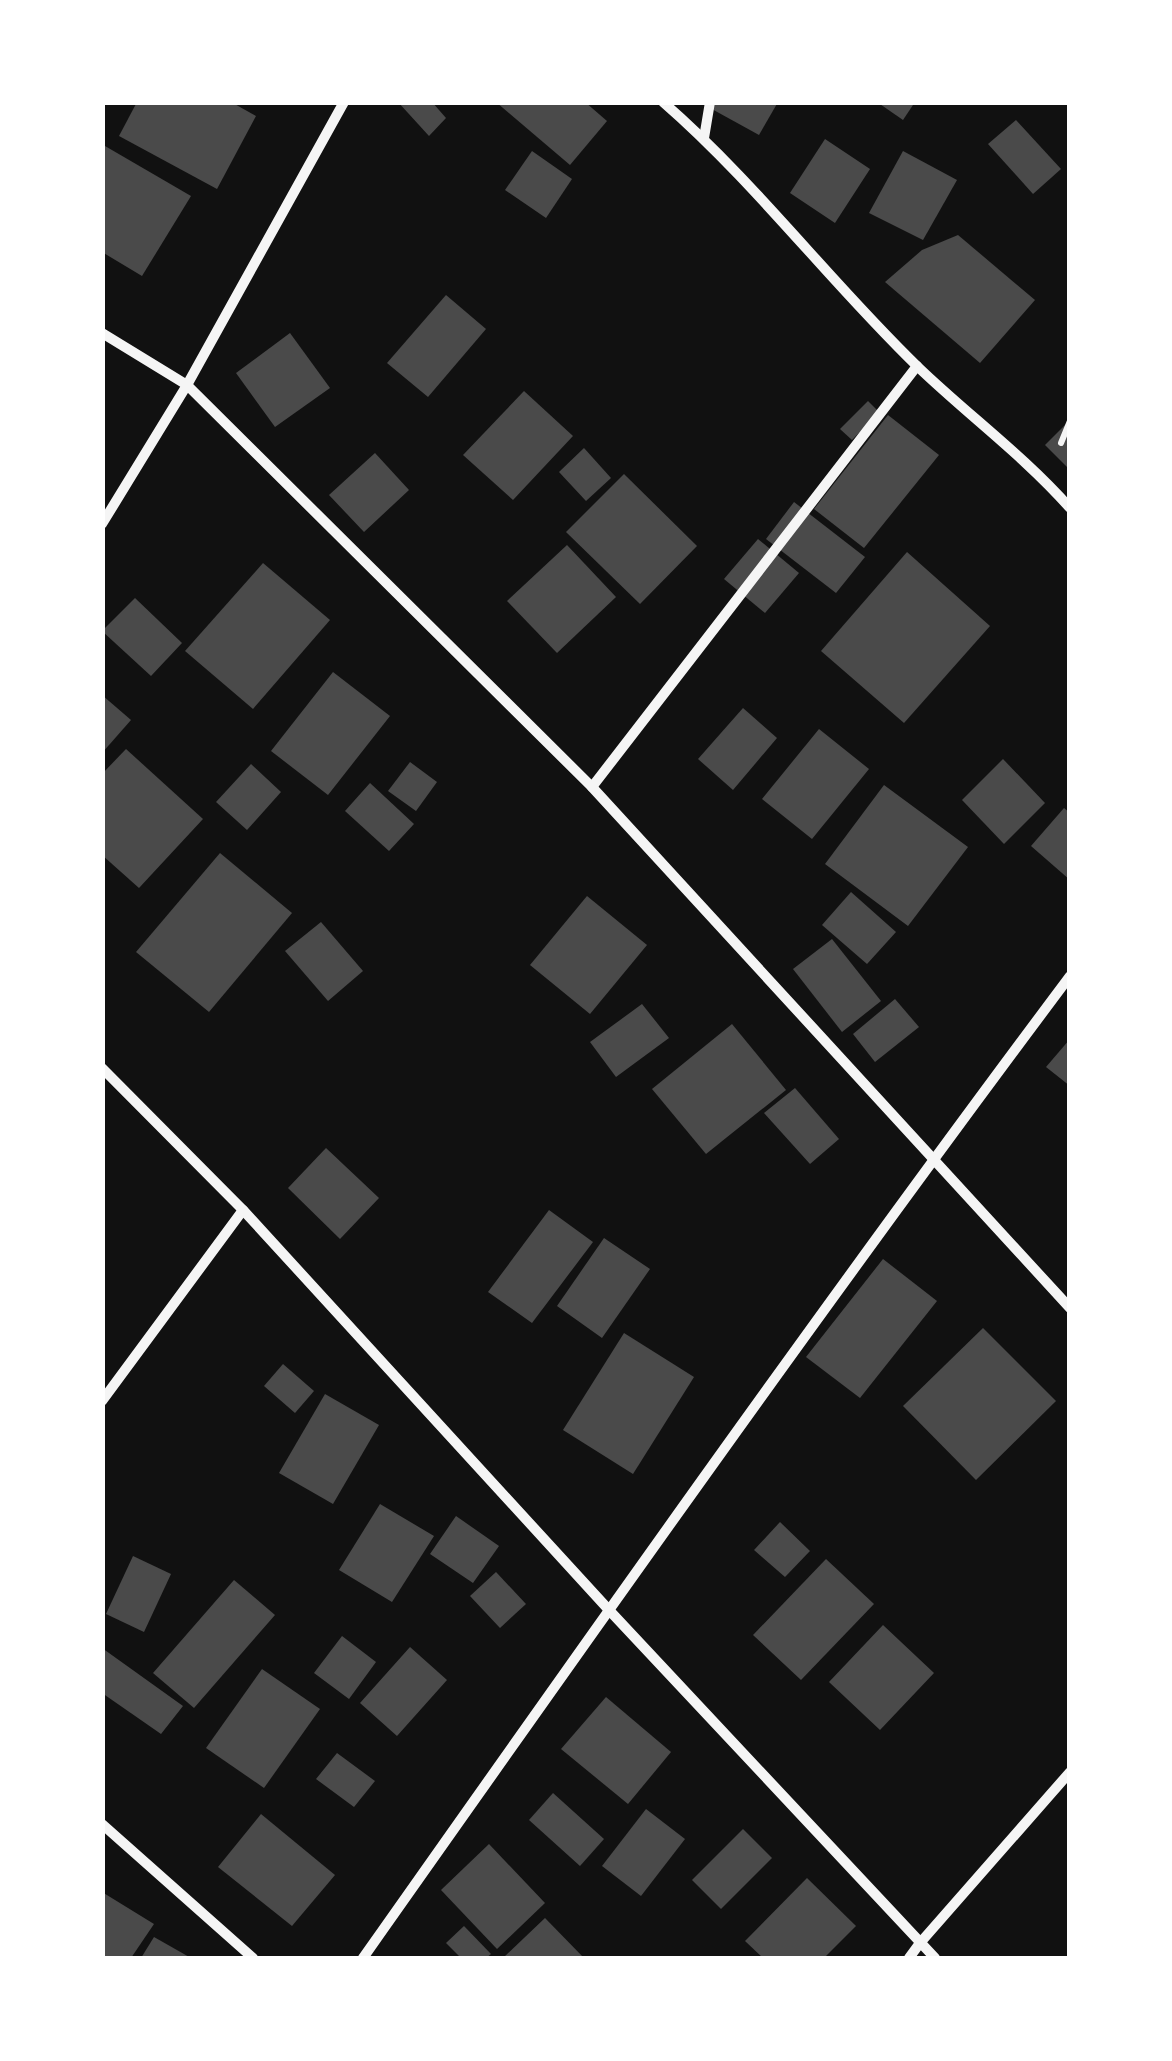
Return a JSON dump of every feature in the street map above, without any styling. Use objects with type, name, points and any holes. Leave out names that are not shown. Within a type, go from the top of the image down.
[{"type":"street","points":[[102,524],[187,385],[344,102]]},
{"type":"street","points":[[663,102],[704,138],[918,366],[1047,482],[1070,508]]},
{"type":"street","points":[[704,138],[710,102]]},
{"type":"street","points":[[102,333],[187,385],[592,787],[1070,1308]]},
{"type":"street","points":[[592,787],[918,366]]},
{"type":"street","points":[[363,1958],[932,1160],[1070,976]]},
{"type":"street","points":[[102,1068],[242,1210],[935,1958]]},
{"type":"street","points":[[102,1401],[242,1210]]},
{"type":"street","points":[[909,1958],[1070,1772]]},
{"type":"street","points":[[102,1824],[254,1958]]},
{"type":"building","points":[[137,102],[231,102],[256,116],[217,189],[119,136]]},
{"type":"building","points":[[398,102],[432,102],[446,118],[429,136]]},
{"type":"building","points":[[496,102],[585,102],[607,121],[570,165]]},
{"type":"building","points":[[714,102],[778,102],[759,135],[710,108]]},
{"type":"building","points":[[877,102],[915,102],[903,120]]},
{"type":"building","points":[[1016,120],[1061,169],[1033,194],[988,144]]},
{"type":"building","points":[[825,139],[870,169],[835,223],[790,193]]},
{"type":"building","points":[[105,146],[191,196],[142,276],[102,252]]},
{"type":"building","points":[[532,151],[572,179],[546,218],[505,190]]},
{"type":"building","points":[[903,151],[957,180],[923,240],[869,213]]},
{"type":"building","points":[[958,235],[1035,300],[980,363],[885,282],[922,250]]},
{"type":"building","points":[[446,295],[486,329],[428,397],[387,363]]},
{"type":"building","points":[[290,333],[330,388],[275,427],[236,373]]},
{"type":"building","points":[[524,391],[573,436],[513,500],[463,455]]},
{"type":"building","points":[[868,401],[879,412],[852,440],[840,429]]},
{"type":"building","points":[[888,415],[939,455],[864,548],[814,509]]},
{"type":"building","points":[[1070,420],[1070,470],[1045,445]]},
{"type":"building","points":[[584,448],[611,478],[586,501],[559,472]]},
{"type":"building","points":[[375,453],[409,490],[364,532],[329,495]]},
{"type":"building","points":[[624,474],[697,546],[640,604],[566,532]]},
{"type":"building","points":[[794,502],[865,557],[836,593],[766,539]]},
{"type":"building","points":[[758,539],[799,573],[765,613],[724,579]]},
{"type":"building","points":[[567,545],[616,597],[557,653],[507,601]]},
{"type":"building","points":[[907,552],[990,626],[904,723],[821,651]]},
{"type":"building","points":[[263,563],[330,620],[253,709],[185,651]]},
{"type":"building","points":[[135,598],[182,643],[151,676],[102,631]]},
{"type":"building","points":[[333,672],[390,716],[328,795],[271,751]]},
{"type":"building","points":[[102,695],[131,720],[102,753]]},
{"type":"building","points":[[743,708],[777,738],[733,790],[698,759]]},
{"type":"building","points":[[819,729],[869,769],[812,839],[762,799]]},
{"type":"building","points":[[126,749],[203,819],[139,888],[102,855],[102,774]]},
{"type":"building","points":[[1003,759],[1045,803],[1004,844],[962,800]]},
{"type":"building","points":[[410,762],[437,782],[416,811],[388,791]]},
{"type":"building","points":[[251,764],[281,792],[247,830],[216,802]]},
{"type":"building","points":[[370,783],[414,824],[389,851],[345,811]]},
{"type":"building","points":[[884,785],[968,847],[908,926],[825,864]]},
{"type":"building","points":[[1064,808],[1070,813],[1070,880],[1031,846]]},
{"type":"building","points":[[220,853],[292,913],[209,1012],[136,952]]},
{"type":"building","points":[[851,892],[896,932],[867,964],[822,925]]},
{"type":"building","points":[[587,896],[647,945],[590,1014],[530,965]]},
{"type":"building","points":[[321,922],[363,971],[328,1001],[285,951]]},
{"type":"building","points":[[832,939],[881,1001],[842,1032],[793,969]]},
{"type":"building","points":[[895,999],[919,1027],[875,1062],[853,1034]]},
{"type":"building","points":[[642,1004],[669,1038],[616,1077],[590,1042]]},
{"type":"building","points":[[732,1024],[786,1090],[706,1154],[652,1089]]},
{"type":"building","points":[[1070,1039],[1070,1086],[1046,1067]]},
{"type":"building","points":[[795,1088],[839,1139],[810,1164],[764,1113]]},
{"type":"building","points":[[326,1148],[379,1198],[340,1239],[288,1188]]},
{"type":"building","points":[[549,1210],[593,1242],[532,1323],[488,1292]]},
{"type":"building","points":[[604,1238],[650,1269],[602,1338],[557,1306]]},
{"type":"building","points":[[883,1259],[937,1301],[860,1398],[806,1357]]},
{"type":"building","points":[[983,1328],[1056,1401],[976,1480],[903,1406]]},
{"type":"building","points":[[624,1333],[694,1377],[633,1474],[563,1430]]},
{"type":"building","points":[[283,1364],[314,1391],[295,1413],[264,1386]]},
{"type":"building","points":[[325,1394],[379,1425],[333,1504],[279,1473]]},
{"type":"building","points":[[380,1504],[434,1536],[392,1602],[339,1570]]},
{"type":"building","points":[[456,1516],[499,1546],[473,1583],[430,1554]]},
{"type":"building","points":[[780,1522],[810,1551],[785,1577],[754,1550]]},
{"type":"building","points":[[133,1556],[171,1574],[144,1632],[106,1614]]},
{"type":"building","points":[[826,1559],[874,1604],[801,1680],[753,1635]]},
{"type":"building","points":[[496,1572],[526,1604],[500,1628],[470,1596]]},
{"type":"building","points":[[234,1580],[275,1615],[194,1708],[153,1673]]},
{"type":"building","points":[[883,1625],[934,1673],[880,1730],[829,1682]]},
{"type":"building","points":[[342,1636],[376,1662],[349,1699],[314,1673]]},
{"type":"building","points":[[410,1647],[447,1680],[397,1736],[360,1703]]},
{"type":"building","points":[[102,1648],[183,1706],[161,1734],[102,1693]]},
{"type":"building","points":[[262,1669],[320,1709],[264,1788],[206,1748]]},
{"type":"building","points":[[606,1697],[671,1752],[628,1804],[561,1749]]},
{"type":"building","points":[[337,1753],[375,1781],[354,1807],[316,1779]]},
{"type":"building","points":[[553,1793],[604,1839],[580,1866],[529,1820]]},
{"type":"building","points":[[646,1809],[685,1839],[641,1896],[602,1866]]},
{"type":"building","points":[[261,1814],[335,1875],[292,1926],[218,1867]]},
{"type":"building","points":[[743,1829],[772,1858],[721,1909],[692,1880]]},
{"type":"building","points":[[489,1844],[545,1903],[497,1949],[441,1890]]},
{"type":"building","points":[[807,1878],[856,1926],[824,1958],[763,1958],[745,1941]]},
{"type":"building","points":[[102,1892],[154,1924],[131,1958],[102,1958]]},
{"type":"building","points":[[545,1918],[584,1958],[503,1958]]},
{"type":"building","points":[[464,1926],[491,1954],[486,1958],[461,1958],[446,1943]]},
{"type":"building","points":[[154,1937],[191,1958],[141,1958]]}]
